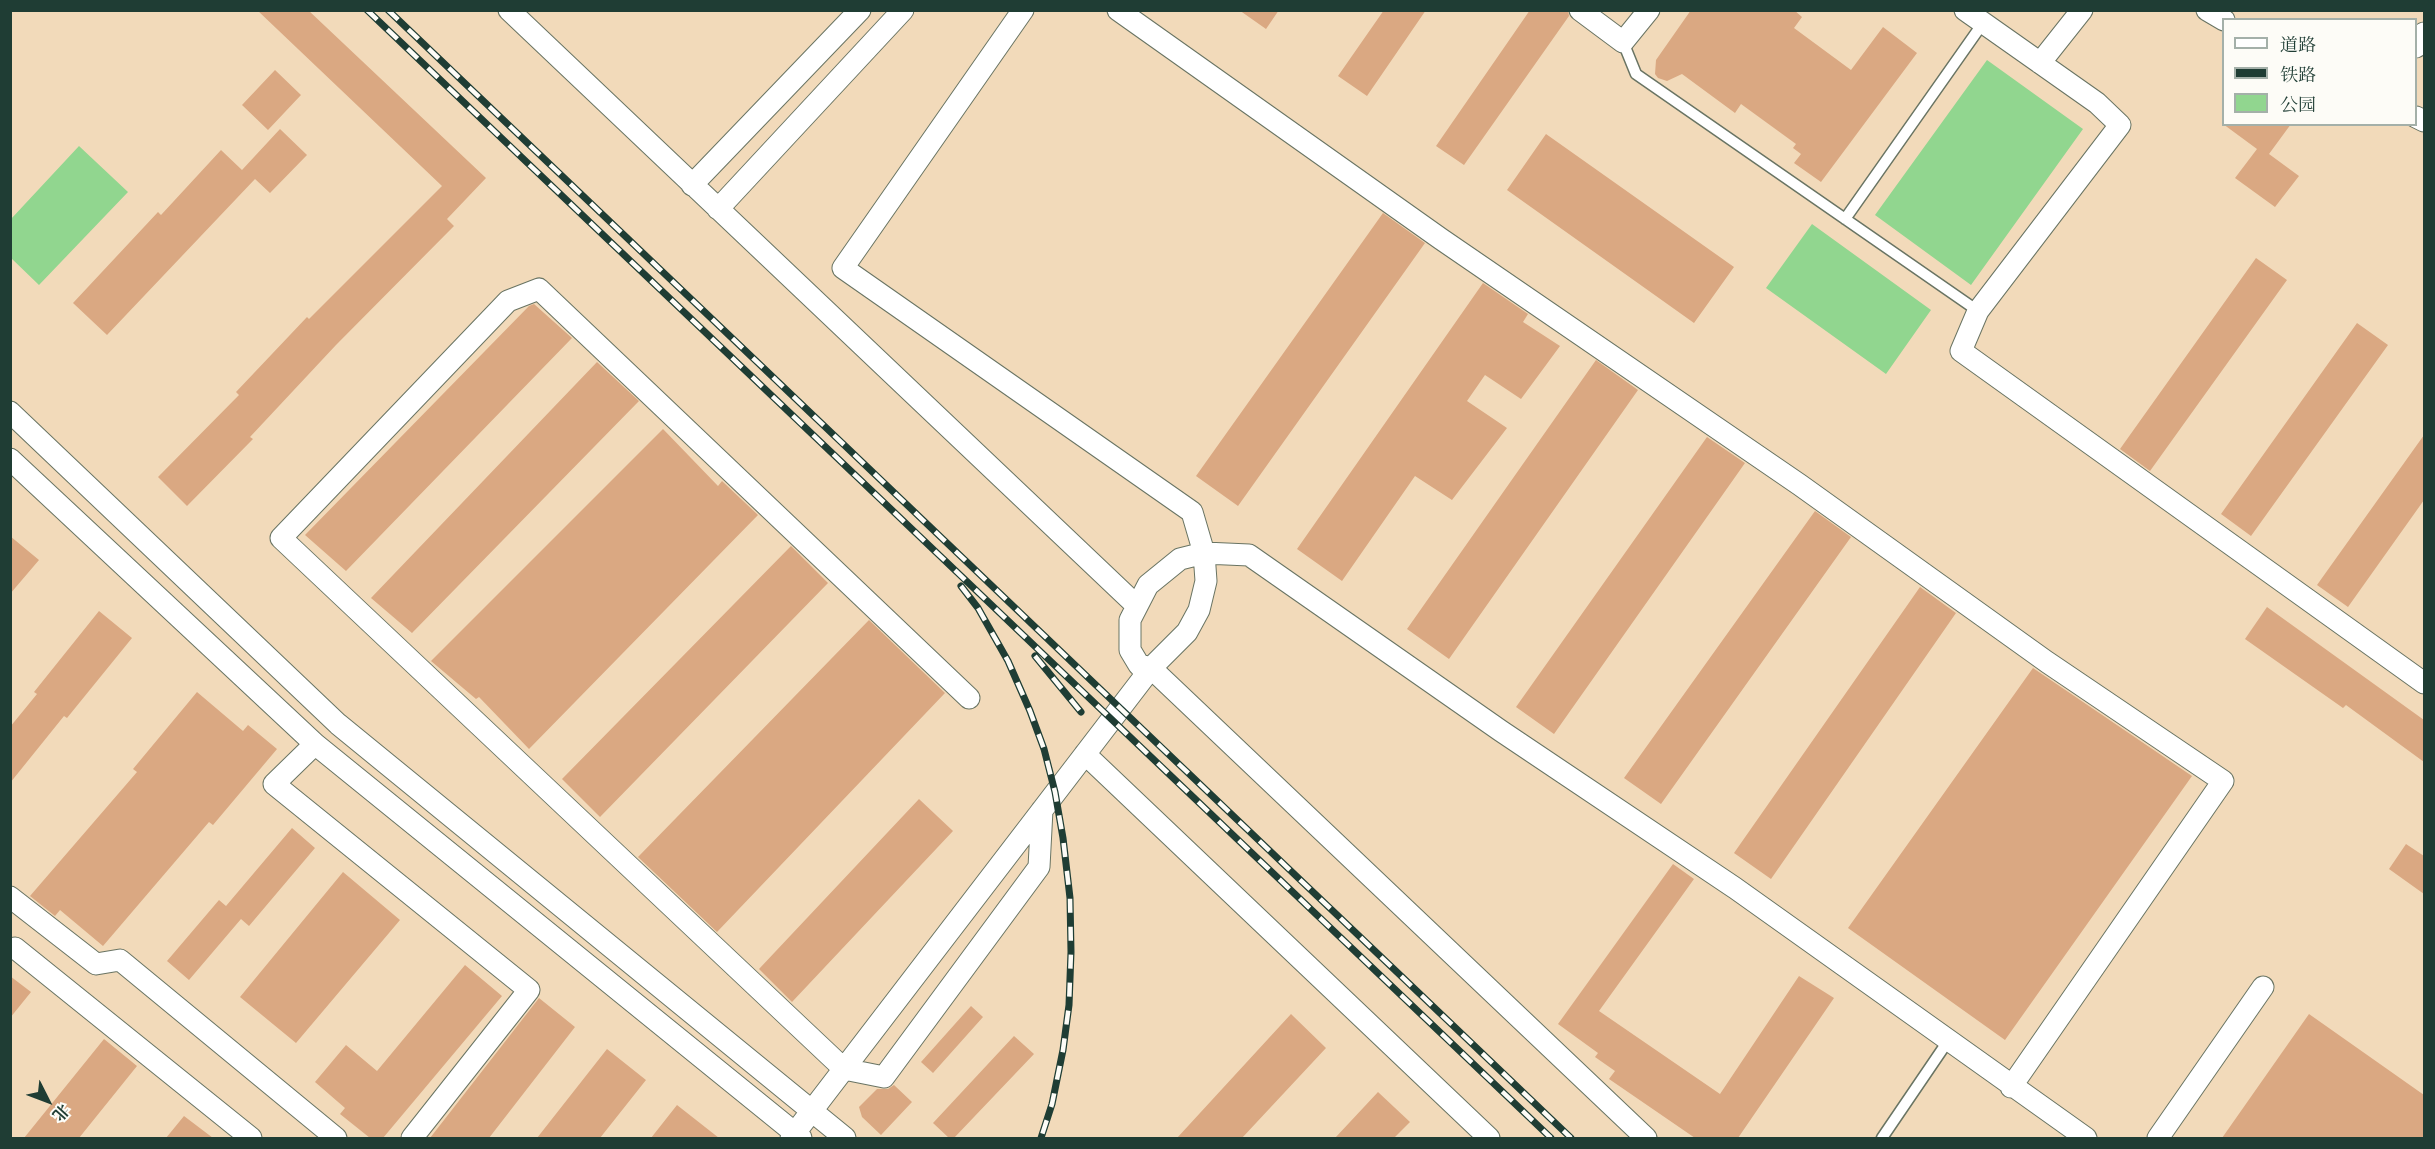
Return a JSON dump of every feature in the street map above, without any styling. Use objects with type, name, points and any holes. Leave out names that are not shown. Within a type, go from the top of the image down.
[{"type":"street","points":[[509,10],[1137,606]]},
{"type":"street","points":[[692,185],[860,10]]},
{"type":"street","points":[[718,209],[903,10]]},
{"type":"street","points":[[10,459],[315,744],[795,1137],[811,1112],[1151,668],[1187,632],[1199,610],[1206,581],[1204,553],[1192,512],[843,268],[1023,10]]},
{"type":"street","points":[[1118,10],[1441,239],[1800,485],[2047,662],[2223,781],[2012,1087]]},
{"type":"street","points":[[1580,10],[1623,42],[1649,10]]},
{"type":"street","points":[[1965,10],[2097,103],[2120,125],[1978,311],[1961,351],[2424,683]]},
{"type":"street","points":[[2040,63],[2082,10]]},
{"type":"street","points":[[2207,10],[2222,19]]},
{"type":"street","points":[[969,699],[539,289],[508,301],[281,538],[844,1069],[884,1077],[1039,867],[1042,810]]},
{"type":"street","points":[[10,412],[338,724],[845,1138]]},
{"type":"street","points":[[1646,1138],[1151,668],[1139,665],[1130,650],[1130,620],[1148,585],[1180,559],[1204,553],[1249,555],[1501,731],[1735,888],[2086,1138]]},
{"type":"street","points":[[315,744],[274,784],[529,990],[412,1138]]},
{"type":"street","points":[[1085,754],[1489,1138]]},
{"type":"street","points":[[10,897],[96,964],[120,960],[336,1138]]},
{"type":"street","points":[[10,950],[15,948],[250,1138]]},
{"type":"street","points":[[2158,1138],[2263,987]]},
{"type":"lane","points":[[1845,219],[1983,23]]},
{"type":"lane","points":[[1623,42],[1636,74],[1978,311]]},
{"type":"lane","points":[[1882,1138],[1948,1041]]},
{"type":"green space","points":[[1987,60],[2083,129],[1971,285],[1875,215]]},
{"type":"green space","points":[[79,146],[128,192],[39,285],[11,258],[11,219]]},
{"type":"green space","points":[[1812,224],[1931,310],[1886,374],[1766,288]]},
{"type":"building","points":[[257,10],[308,10],[486,178],[447,219],[454,226],[336,345],[250,437],[253,439],[187,506],[158,477],[239,395],[236,392],[307,317],[309,319],[442,186]]},
{"type":"building","points":[[1239,10],[1279,10],[1266,29]]},
{"type":"building","points":[[1384,10],[1426,10],[1367,96],[1338,76]]},
{"type":"building","points":[[1530,10],[1568,10],[1569,16],[1464,165],[1436,146]]},
{"type":"building","points":[[1691,10],[1794,10],[1802,17],[1794,28],[1851,70],[1883,27],[1917,53],[1821,182],[1794,163],[1801,154],[1793,148],[1796,144],[1741,104],[1735,113],[1682,74],[1667,81],[1658,78],[1655,74],[1656,60]]},
{"type":"building","points":[[275,70],[301,95],[268,130],[242,105]]},
{"type":"building","points":[[2226,126],[2290,126],[2269,154],[2299,176],[2275,207],[2235,178],[2257,149]]},
{"type":"building","points":[[280,129],[307,155],[270,193],[255,179],[107,335],[73,303],[158,212],[161,215],[221,150],[242,170]]},
{"type":"building","points":[[1546,134],[1734,267],[1694,323],[1507,190]]},
{"type":"building","points":[[1383,213],[1425,243],[1238,506],[1196,476]]},
{"type":"building","points":[[2256,258],[2287,280],[2150,471],[2120,449]]},
{"type":"building","points":[[1483,283],[1528,314],[1523,322],[1560,346],[1521,399],[1485,375],[1467,401],[1507,428],[1452,500],[1415,476],[1342,581],[1297,549]]},
{"type":"building","points":[[534,304],[572,338],[346,571],[305,535],[529,306]]},
{"type":"building","points":[[2357,323],[2388,345],[2251,536],[2221,514]]},
{"type":"building","points":[[1596,360],[1638,390],[1449,659],[1407,629]]},
{"type":"building","points":[[597,362],[639,401],[412,633],[371,598]]},
{"type":"building","points":[[663,429],[718,486],[722,481],[758,515],[529,749],[479,697],[476,699],[431,661]]},
{"type":"building","points":[[2424,435],[2424,500],[2348,607],[2317,585]]},
{"type":"building","points":[[1707,437],[1745,463],[1554,734],[1516,707]]},
{"type":"building","points":[[1815,511],[1851,537],[1661,804],[1624,778]]},
{"type":"building","points":[[10,536],[39,560],[10,594]]},
{"type":"building","points":[[791,546],[828,583],[600,817],[562,779]]},
{"type":"building","points":[[1920,587],[1956,613],[1771,879],[1734,853]]},
{"type":"building","points":[[2267,607],[2424,720],[2424,762],[2346,705],[2343,708],[2245,639]]},
{"type":"building","points":[[99,611],[132,638],[67,718],[64,716],[10,783],[10,727],[37,694],[34,692]]},
{"type":"building","points":[[869,620],[945,693],[717,932],[638,857]]},
{"type":"building","points":[[2033,668],[2192,776],[2005,1040],[1848,928]]},
{"type":"building","points":[[197,692],[243,731],[248,725],[277,749],[213,825],[209,822],[103,946],[60,910],[55,916],[30,896],[137,772],[133,769]]},
{"type":"building","points":[[919,799],[953,831],[792,1002],[759,969]]},
{"type":"building","points":[[292,828],[315,848],[249,926],[241,919],[189,980],[167,961],[219,900],[226,906]]},
{"type":"building","points":[[2406,844],[2424,856],[2424,894],[2389,869]]},
{"type":"building","points":[[1673,864],[1694,879],[1599,1011],[1720,1094],[1799,976],[1834,998],[1738,1138],[1695,1138],[1609,1079],[1615,1071],[1595,1057],[1598,1053],[1558,1024]]},
{"type":"building","points":[[343,872],[400,920],[296,1043],[240,997]]},
{"type":"building","points":[[465,965],[502,996],[383,1138],[370,1138],[340,1114],[345,1108],[315,1082],[346,1045],[377,1071]]},
{"type":"building","points":[[10,976],[31,992],[10,1018]]},
{"type":"building","points":[[539,998],[575,1027],[489,1138],[430,1138]]},
{"type":"building","points":[[971,1006],[983,1017],[933,1073],[921,1062]]},
{"type":"building","points":[[1291,1014],[1326,1048],[1242,1138],[1177,1138]]},
{"type":"building","points":[[2309,1014],[2424,1095],[2424,1138],[2222,1138]]},
{"type":"building","points":[[1014,1036],[1034,1054],[954,1138],[949,1138],[933,1123]]},
{"type":"building","points":[[104,1039],[137,1066],[79,1138],[24,1138]]},
{"type":"building","points":[[607,1049],[646,1080],[600,1138],[537,1138]]},
{"type":"building","points":[[894,1085],[912,1102],[881,1135],[862,1117],[859,1107],[877,1089],[888,1089]]},
{"type":"building","points":[[1378,1092],[1410,1122],[1394,1138],[1335,1138]]},
{"type":"building","points":[[677,1105],[719,1138],[651,1138]]},
{"type":"building","points":[[184,1116],[213,1138],[166,1138]]},
{"type":"railway","points":[[367,10],[1551,1138]]},
{"type":"railway","points":[[388,10],[1571,1138]]},
{"type":"railway","points":[[961,586],[978,608],[1008,661],[1030,711],[1044,749],[1063,838],[1070,898],[1069,1005],[1052,1104],[1041,1138]]},
{"type":"railway","points":[[1035,656],[1081,712]]}]
